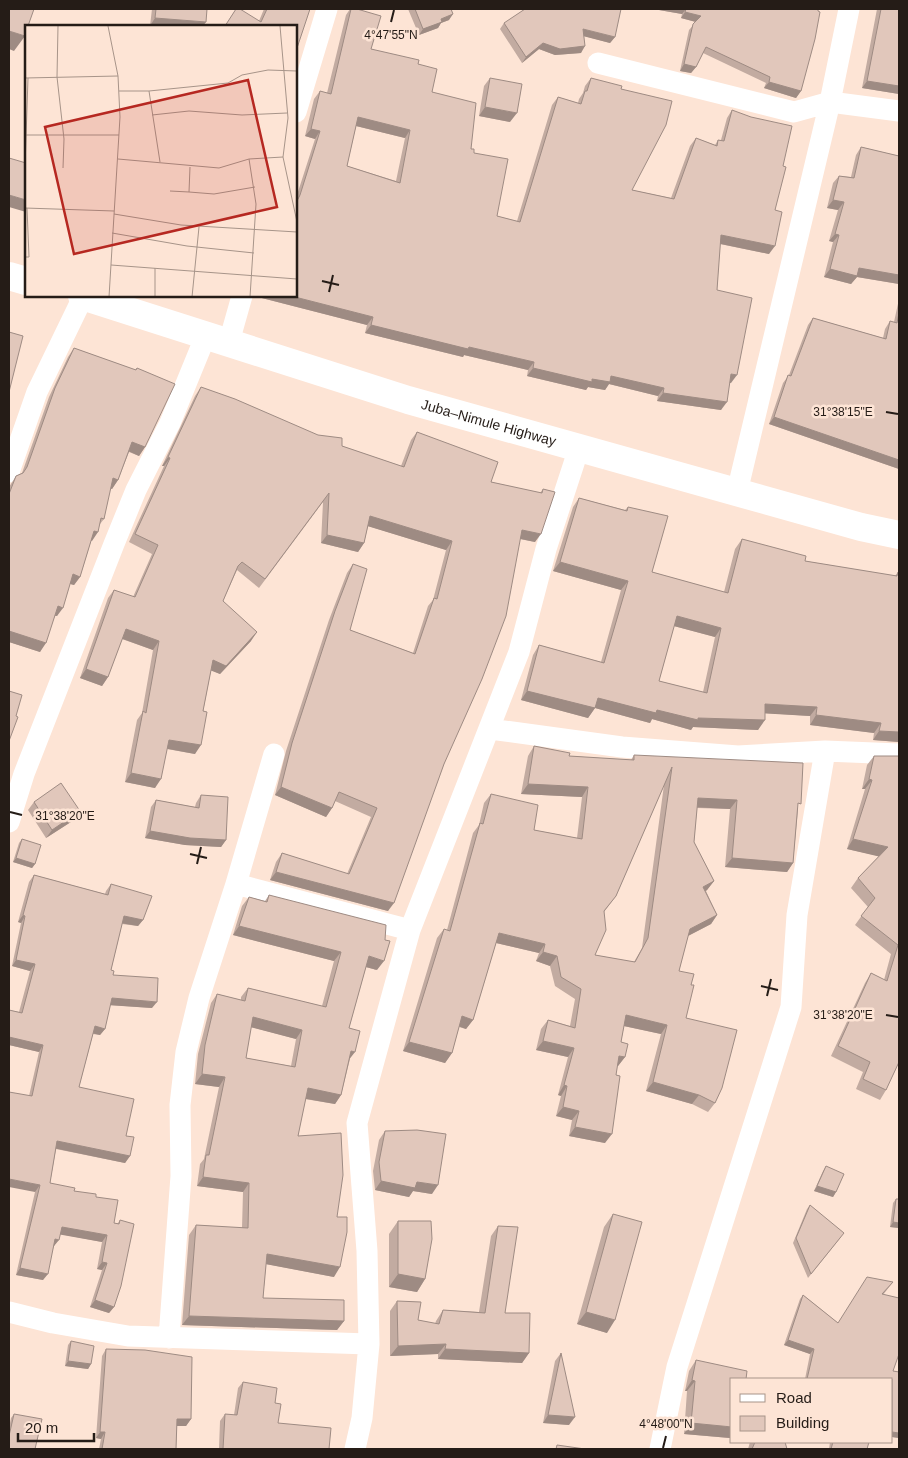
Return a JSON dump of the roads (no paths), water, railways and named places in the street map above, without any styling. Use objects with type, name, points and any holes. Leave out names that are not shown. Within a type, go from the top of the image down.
[{"type":"main road","points":[[9,276],[25,281]]},
{"type":"main road","name":"Juba–Nimule Highway","points":[[88,298],[408,400],[861,527],[899,535]]},
{"type":"street","points":[[298,105],[327,9]]},
{"type":"street","points":[[737,492],[830,102],[849,9]]},
{"type":"street","points":[[598,63],[794,112],[830,102],[899,111]]},
{"type":"street","points":[[9,472],[37,392],[81,298]]},
{"type":"street","points":[[9,822],[24,774],[136,490],[170,423],[241,298]]},
{"type":"street","points":[[355,1449],[362,1418],[369,1344],[368,1251],[357,1123],[410,930],[519,652],[546,549],[579,448]]},
{"type":"street","points":[[490,729],[622,747],[738,756],[825,751],[899,754]]},
{"type":"street","points":[[660,1449],[677,1367],[791,1007],[797,915],[825,751]]},
{"type":"street","points":[[169,1338],[181,1176],[180,1105],[186,1052],[199,998],[236,884],[274,754]]},
{"type":"street","points":[[236,884],[410,930]]},
{"type":"street","points":[[9,1312],[53,1323],[128,1336],[369,1344]]}]
